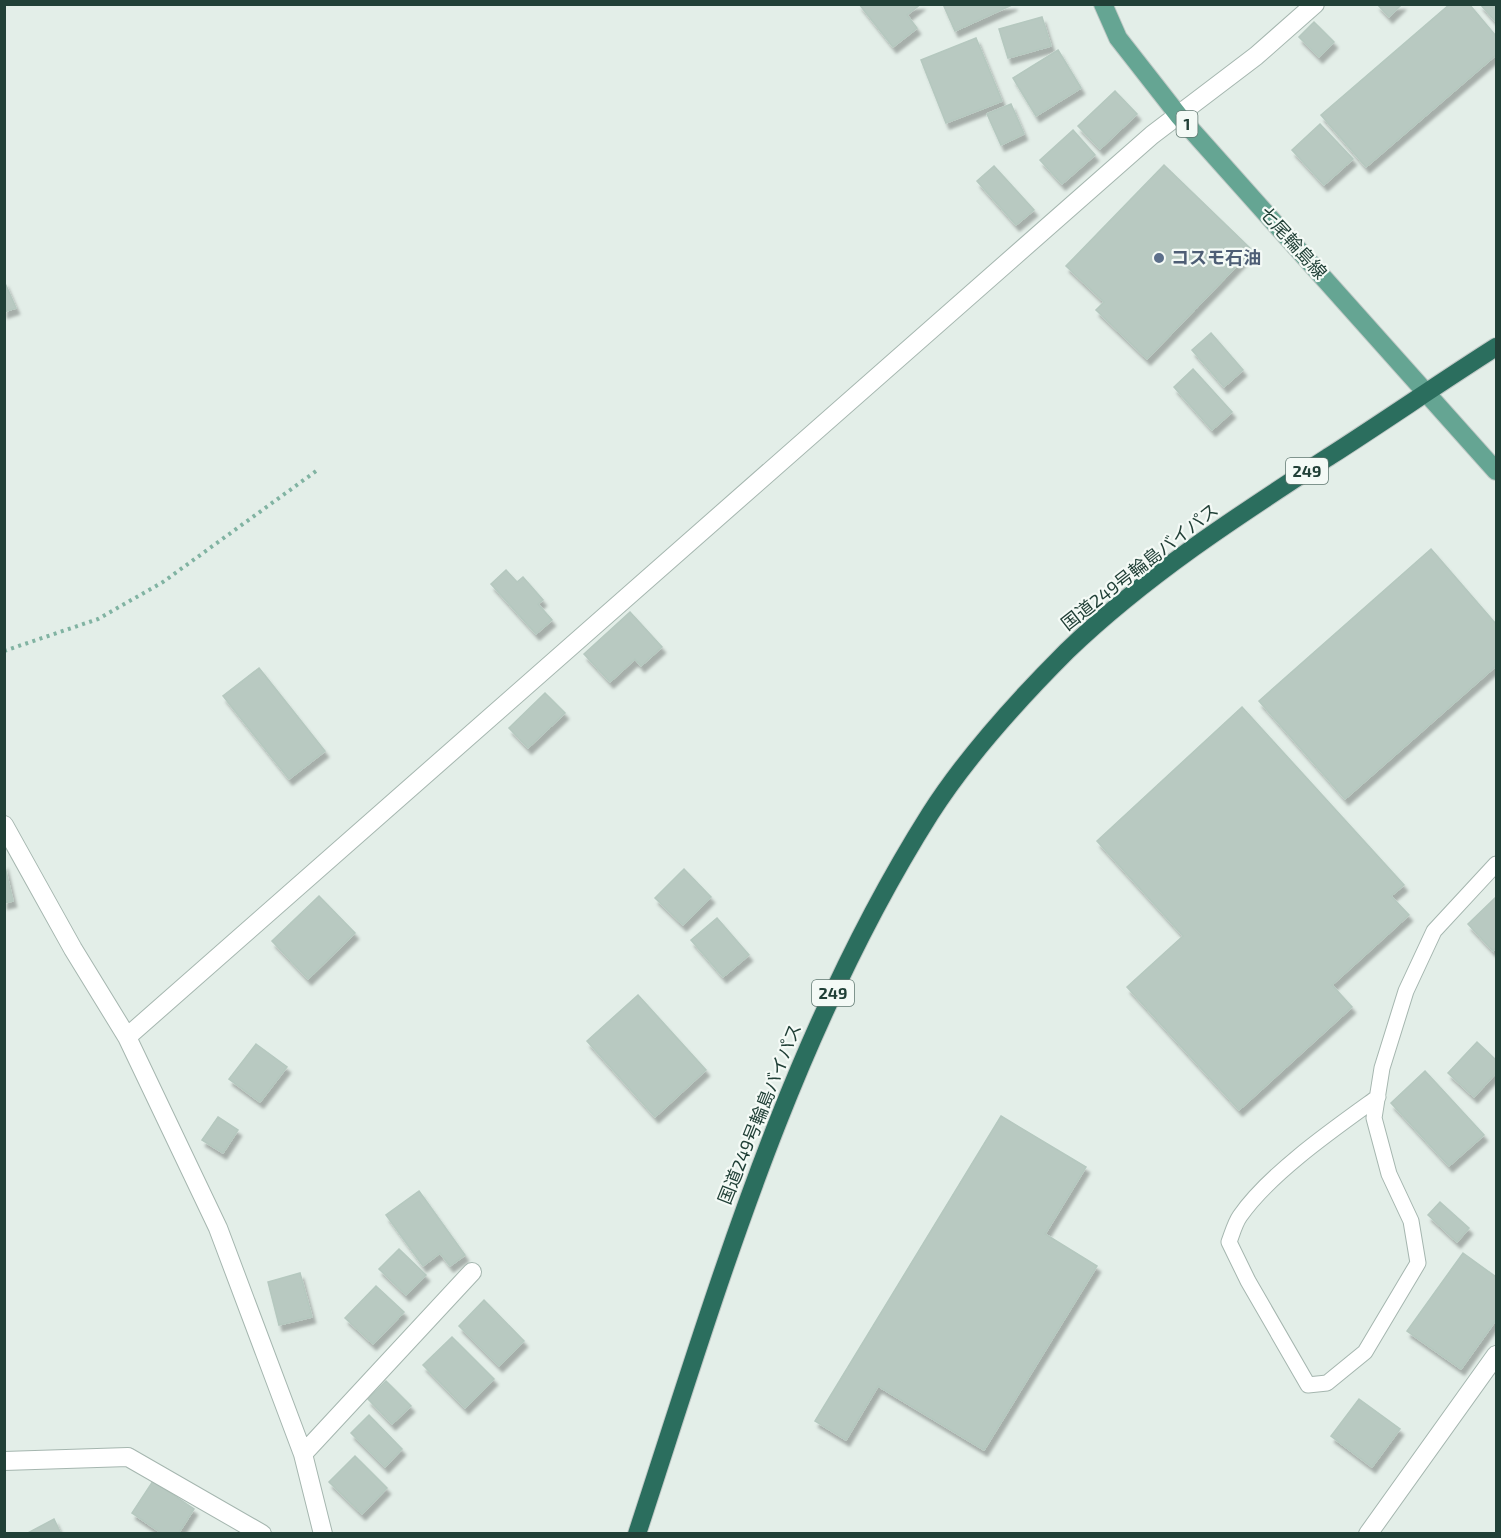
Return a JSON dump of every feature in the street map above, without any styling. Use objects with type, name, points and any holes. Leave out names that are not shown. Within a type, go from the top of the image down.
[{"type":"highway","name":"国道249号輪島バイパス","points":[[637,1533],[726,1258],[789,1090],[861,937],[931,812],[988,737],[1060,660],[1131,596],[1190,550],[1264,499],[1497,347]]},
{"type":"main road","name":"七尾輪島線","points":[[1103,4],[1118,38],[1179,116],[1497,471]]},
{"type":"street","points":[[127,1037],[1143,143],[1315,4]]},
{"type":"street","points":[[4,825],[73,949],[127,1037],[218,1227],[303,1454],[323,1533]]},
{"type":"street","points":[[303,1454],[472,1272]]},
{"type":"street","points":[[1368,1533],[1497,1355]]},
{"type":"street","points":[[4,1461],[128,1457],[262,1533]]},
{"type":"lane","points":[[1378,1097],[1323,1137],[1275,1179],[1239,1217],[1229,1242],[1248,1281],[1308,1385],[1327,1383],[1365,1352],[1418,1263],[1411,1221],[1389,1174],[1374,1118],[1378,1097],[1382,1068],[1406,991],[1434,931],[1497,864]]},
{"type":"path","points":[[4,651],[98,619],[163,582],[319,469]]},
{"type":"building","points":[[859,4],[921,4],[907,15],[917,28],[893,47]]},
{"type":"building","points":[[943,4],[1014,4],[955,31]]},
{"type":"building","points":[[1377,4],[1402,4],[1389,17]]},
{"type":"building","points":[[1450,4],[1469,4],[1496,36],[1496,55],[1366,167],[1321,115]]},
{"type":"building","points":[[1480,4],[1496,4],[1496,22]]},
{"type":"building","points":[[1042,17],[1051,46],[1008,58],[999,29]]},
{"type":"building","points":[[1314,22],[1334,42],[1319,57],[1299,37]]},
{"type":"building","points":[[976,38],[1002,101],[946,123],[921,60]]},
{"type":"building","points":[[1058,50],[1081,88],[1036,116],[1013,78]]},
{"type":"building","points":[[1115,91],[1137,114],[1100,149],[1078,126]]},
{"type":"building","points":[[1011,104],[1024,134],[1001,145],[987,114]]},
{"type":"building","points":[[1320,124],[1353,159],[1324,185],[1292,150]]},
{"type":"building","points":[[1073,130],[1095,155],[1062,184],[1040,160]]},
{"type":"building","name":"コスモ石油","points":[[1164,165],[1252,250],[1147,359],[1096,310],[1104,302],[1066,266]]},
{"type":"building","points":[[994,166],[1034,210],[1016,225],[977,181]]},
{"type":"building","points":[[4,281],[16,308],[4,312]]},
{"type":"building","points":[[1211,333],[1243,370],[1224,387],[1192,350]]},
{"type":"building","points":[[1193,369],[1232,412],[1212,430],[1174,387]]},
{"type":"building","points":[[1431,549],[1496,624],[1496,666],[1345,799],[1259,701]]},
{"type":"building","points":[[506,570],[517,582],[523,577],[543,600],[538,604],[552,620],[536,634],[491,584]]},
{"type":"building","points":[[630,612],[662,647],[641,666],[635,659],[610,682],[584,654]]},
{"type":"building","points":[[259,668],[325,751],[289,779],[223,696]]},
{"type":"building","points":[[545,693],[565,713],[528,748],[509,728]]},
{"type":"building","points":[[1242,707],[1404,885],[1391,896],[1409,915],[1332,985],[1352,1007],[1239,1110],[1127,987],[1183,936],[1097,841]]},
{"type":"building","points":[[4,863],[13,901],[4,903]]},
{"type":"building","points":[[684,869],[711,897],[683,925],[655,898]]},
{"type":"building","points":[[319,896],[355,933],[308,979],[272,941]]},
{"type":"building","points":[[1496,897],[1496,947],[1493,951],[1468,924]]},
{"type":"building","points":[[717,918],[749,955],[723,977],[691,940]]},
{"type":"building","points":[[638,995],[706,1070],[655,1117],[587,1041]]},
{"type":"building","points":[[1477,1042],[1496,1060],[1496,1073],[1474,1097],[1448,1073]]},
{"type":"building","points":[[256,1044],[287,1067],[260,1102],[229,1079]]},
{"type":"building","points":[[1425,1071],[1484,1135],[1449,1166],[1391,1103]]},
{"type":"building","points":[[1001,1116],[1086,1167],[1045,1234],[1097,1266],[984,1450],[878,1386],[846,1440],[815,1421]]},
{"type":"building","points":[[218,1117],[238,1130],[223,1153],[202,1140]]},
{"type":"building","points":[[419,1191],[465,1255],[450,1266],[440,1253],[423,1266],[386,1215]]},
{"type":"building","points":[[1440,1202],[1469,1228],[1457,1242],[1428,1215]]},
{"type":"building","points":[[399,1249],[426,1275],[406,1295],[379,1269]]},
{"type":"building","points":[[1463,1253],[1496,1277],[1496,1320],[1461,1369],[1407,1331]]},
{"type":"building","points":[[300,1273],[312,1317],[279,1325],[268,1282]]},
{"type":"building","points":[[376,1286],[404,1312],[373,1344],[345,1318]]},
{"type":"building","points":[[484,1300],[524,1341],[499,1366],[459,1326]]},
{"type":"building","points":[[452,1337],[494,1379],[465,1408],[423,1365]]},
{"type":"building","points":[[386,1381],[411,1406],[392,1424],[368,1399]]},
{"type":"building","points":[[1359,1399],[1400,1429],[1372,1467],[1331,1436]]},
{"type":"building","points":[[369,1415],[402,1449],[385,1467],[351,1433]]},
{"type":"building","points":[[355,1456],[387,1488],[362,1514],[329,1482]]},
{"type":"building","points":[[153,1481],[194,1509],[178,1534],[163,1534],[132,1513]]},
{"type":"building","points":[[54,1519],[61,1534],[26,1534]]},
{"type":"place","name":"コスモ石油","points":[[1159,258]]}]
